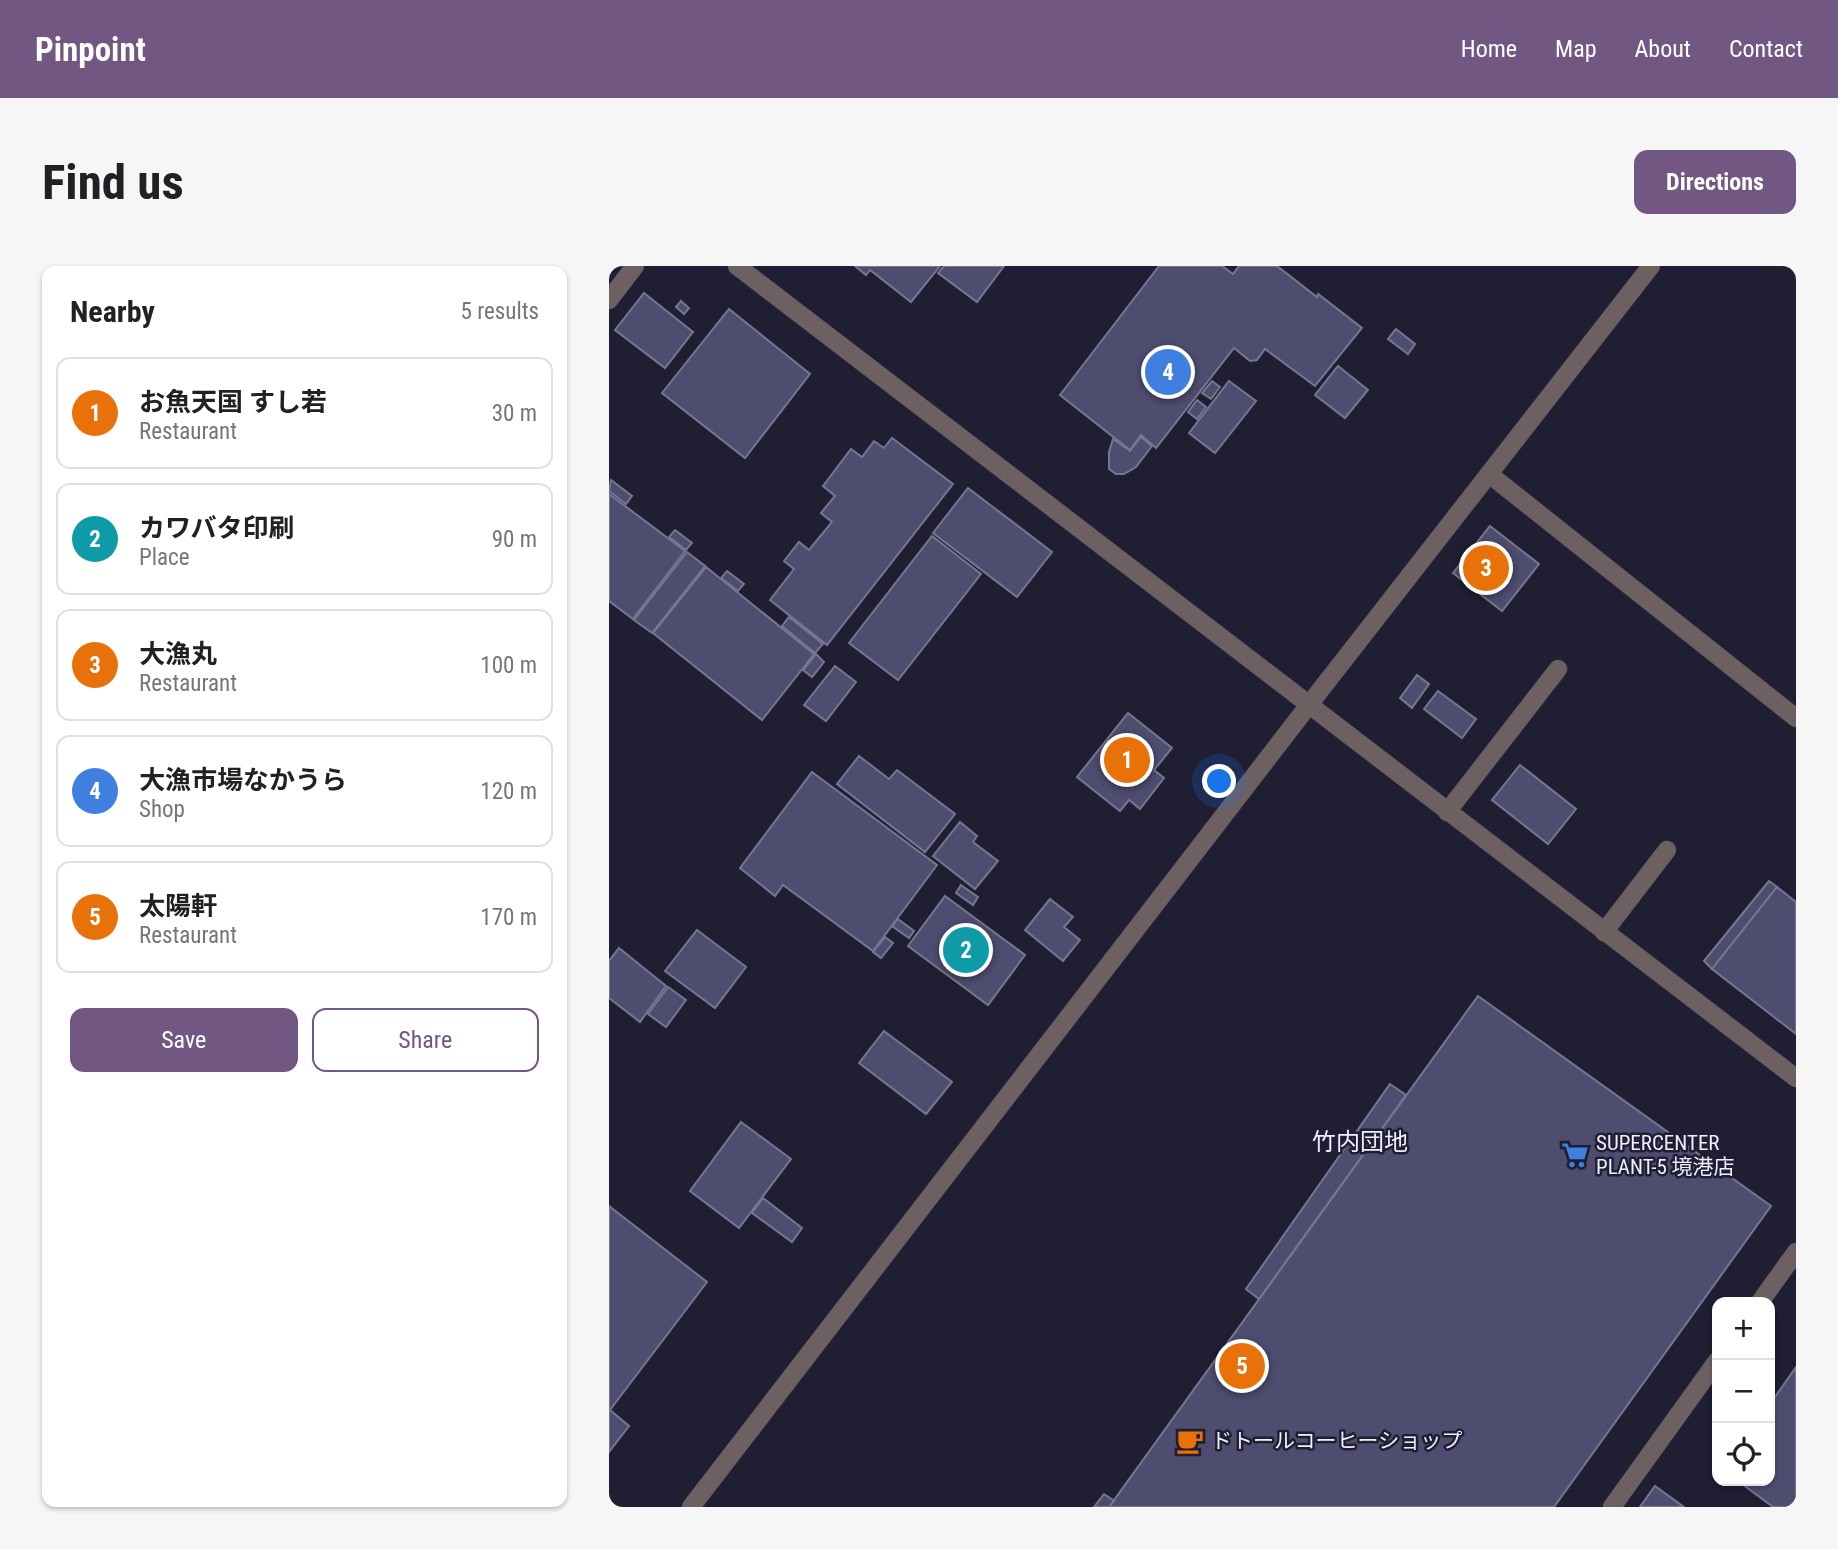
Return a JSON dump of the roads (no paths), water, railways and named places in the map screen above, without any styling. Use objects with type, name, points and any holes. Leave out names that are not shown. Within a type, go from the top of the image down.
[{"type":"street","points":[[609,300],[635,266]]},
{"type":"street","points":[[737,266],[1796,1078]]},
{"type":"street","points":[[691,1507],[1651,266]]},
{"type":"street","points":[[1489,474],[1796,718]]},
{"type":"street","points":[[1447,812],[1558,669]]},
{"type":"street","points":[[1604,932],[1667,850]]},
{"type":"street","points":[[1764,1297],[1796,1252]]},
{"type":"street","points":[[1612,1507],[1712,1369]]},
{"type":"place","name":"大漁市場なかうら","points":[[1168,372]]},
{"type":"place","name":"大漁丸","points":[[1486,568]]},
{"type":"place","name":"お魚天国 すし若","points":[[1127,760]]},
{"type":"place","name":"カワバタ印刷","points":[[966,950]]},
{"type":"place","name":"SUPERCENTER PLANT-5 境港店","points":[[1575,1155]]},
{"type":"place","name":"太陽軒","points":[[1242,1366]]},
{"type":"place","name":"ドトールコーヒーショップ","points":[[1190,1441]]},
{"type":"district","name":"竹内団地","points":[[1360,1142]]}]
